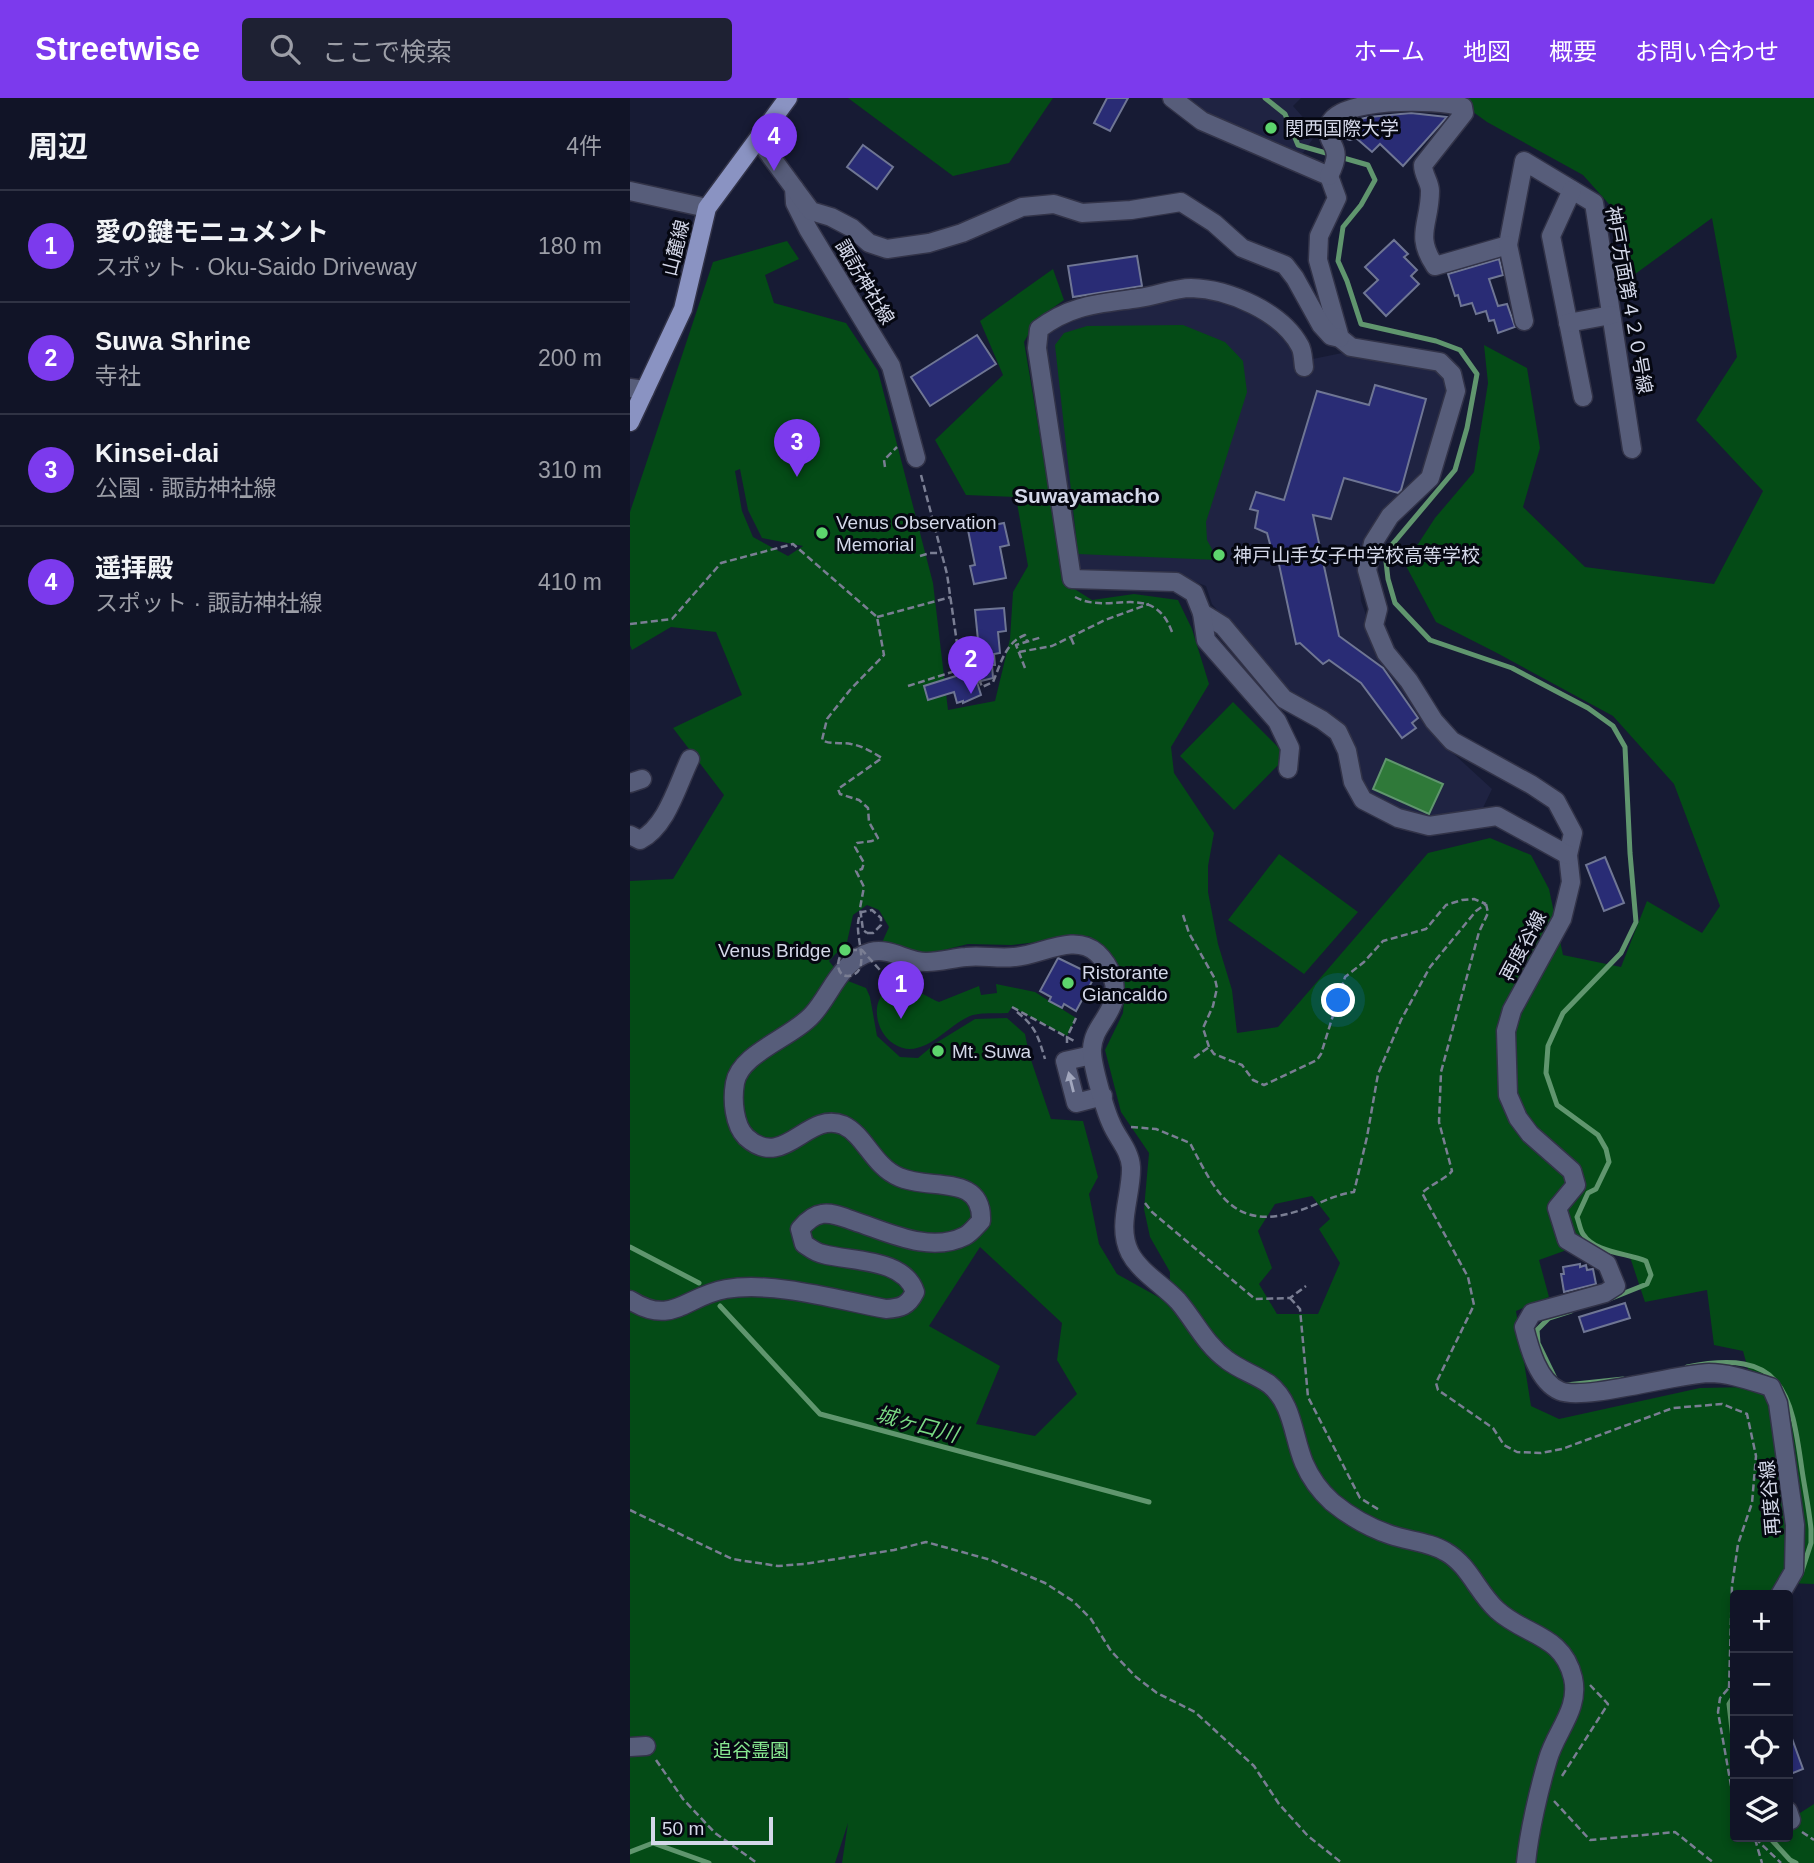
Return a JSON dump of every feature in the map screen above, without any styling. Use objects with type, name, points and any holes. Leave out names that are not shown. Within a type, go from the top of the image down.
[{"type":"main road","name":"山麓線","points":[[630,422],[638,389],[683,309],[707,208],[788,98]]},
{"type":"street","points":[[1172,98],[1202,121],[1334,163]]},
{"type":"street","points":[[794,188],[811,211],[831,217],[852,228],[869,243],[887,249],[929,243],[962,233],[1022,207],[1054,204],[1082,213],[1131,210],[1181,202],[1214,223],[1242,248],[1285,265],[1321,325],[1331,336],[1340,338],[1318,260],[1319,236],[1337,198],[1329,137],[1333,114],[1345,107],[1364,102],[1407,99],[1452,104],[1462,107],[1464,113],[1459,123],[1423,165],[1423,174],[1431,187],[1423,241],[1426,252],[1435,266],[1508,245],[1524,321]]},
{"type":"street","name":"諏訪神社線","points":[[758,139],[794,188],[795,203],[808,229],[891,366],[916,458]]},
{"type":"street","name":"神戸方面第４２０号線","points":[[1508,245],[1524,161],[1594,203],[1632,449]]},
{"type":"street","points":[[1572,190],[1550,236],[1583,397]]},
{"type":"street","points":[[630,191],[707,208]]},
{"type":"street","points":[[1288,769],[1290,748],[1277,721],[1206,640],[1202,613],[1195,593],[1176,582],[1072,579],[1037,348],[1039,329],[1058,314],[1101,302],[1190,288],[1209,291],[1263,308],[1285,327],[1301,347],[1304,367]]},
{"type":"street","points":[[1568,323],[1611,315]]},
{"type":"street","name":"再度谷線","points":[[1340,338],[1351,347],[1440,362],[1452,374],[1455,391],[1430,478],[1390,516],[1373,543],[1367,570],[1378,609],[1374,625],[1386,653],[1409,681],[1434,721],[1452,741],[1532,785],[1556,802],[1573,833],[1568,855],[1571,883],[1562,919],[1512,1010],[1506,1031],[1508,1095],[1518,1118],[1530,1134],[1572,1171],[1576,1185],[1557,1208],[1567,1240],[1607,1264],[1616,1286],[1605,1293],[1532,1313],[1524,1327],[1530,1350],[1549,1382],[1559,1391],[1585,1393],[1710,1373],[1742,1378],[1771,1387],[1778,1403],[1796,1525],[1794,1571],[1783,1590]]},
{"type":"street","points":[[1202,613],[1223,626],[1284,699],[1338,732],[1347,751],[1353,782],[1363,800],[1398,818],[1429,827],[1497,816],[1568,855]]},
{"type":"street","points":[[630,835],[640,840],[652,834],[661,821],[690,759]]},
{"type":"street","points":[[630,1300],[655,1312],[672,1310],[725,1289],[753,1287],[779,1289],[886,1309],[900,1308],[910,1303],[915,1292],[911,1281],[899,1272],[877,1264],[820,1254],[804,1244],[800,1229],[807,1220],[822,1214],[842,1217],[915,1241],[951,1241],[967,1235],[981,1221],[982,1207],[974,1195],[960,1188],[905,1181],[887,1171],[854,1133],[842,1125],[830,1123],[814,1127],[788,1145],[770,1149],[751,1142],[739,1129],[735,1108],[735,1082],[740,1070],[750,1057],[792,1032],[813,1014],[848,964],[870,952],[885,951],[923,963],[969,956],[1015,957],[1077,944],[1091,947],[1103,959],[1112,974],[1115,991],[1112,1005],[1097,1027],[1092,1053],[1111,1125],[1124,1144],[1131,1164],[1125,1210],[1126,1240],[1130,1253],[1181,1305],[1206,1342],[1227,1360],[1269,1384],[1280,1397],[1289,1412],[1304,1462],[1318,1486],[1331,1501],[1376,1530],[1442,1549],[1458,1560],[1500,1613],[1556,1645],[1568,1663],[1574,1681],[1575,1702],[1549,1755],[1526,1863]]},
{"type":"street","points":[[1092,1053],[1065,1061],[1076,1103],[1103,1096]]},
{"type":"path","points":[[885,467],[884,460],[904,440]]},
{"type":"path","points":[[916,458],[942,553],[959,657]]},
{"type":"path","points":[[630,624],[672,619],[721,563],[793,544],[877,617],[884,654],[827,719],[822,740],[827,743],[849,743],[883,758],[838,789],[840,794],[859,800],[868,808],[869,822],[878,838],[872,842],[857,843],[855,847],[864,863],[862,869],[856,871],[864,887],[860,908],[863,930],[867,933],[876,931],[882,921],[872,910],[862,912],[857,920],[857,923],[860,947],[861,954],[861,958],[862,962],[860,969],[853,975],[840,971],[837,960],[845,950],[859,950],[862,950],[896,988]]},
{"type":"path","points":[[920,556],[930,552],[942,553]]},
{"type":"path","points":[[1072,579],[1073,596],[1082,601],[1149,604],[1163,615],[1172,632]]},
{"type":"path","points":[[877,617],[951,597]]},
{"type":"path","points":[[1019,652],[1052,646],[1105,620],[1149,604]]},
{"type":"path","points":[[908,686],[962,666],[974,665],[982,687],[985,686],[993,682],[1014,639],[1025,635],[1027,640]]},
{"type":"path","points":[[1025,668],[1016,645],[1042,637]]},
{"type":"path","points":[[1071,638],[1074,645]]},
{"type":"path","points":[[1183,915],[1189,933],[1215,979],[1217,989],[1203,1028],[1209,1047],[1214,1054],[1242,1065],[1253,1080],[1264,1085],[1286,1073],[1310,1065],[1321,1054],[1345,976],[1364,962],[1382,941],[1426,929],[1446,905],[1474,899],[1486,904]]},
{"type":"path","points":[[1111,1125],[1156,1129],[1190,1143],[1209,1180],[1232,1206],[1248,1215],[1275,1219],[1338,1194],[1354,1192],[1378,1074],[1401,1020],[1430,967],[1471,916],[1486,904]]},
{"type":"path","points":[[1486,904],[1488,913],[1479,932],[1441,1072],[1440,1122],[1452,1171],[1448,1176],[1432,1183],[1422,1193],[1468,1277],[1474,1305],[1436,1383],[1438,1390],[1493,1428],[1504,1445],[1517,1452],[1541,1453],[1562,1449],[1674,1408],[1723,1404],[1747,1414],[1756,1456],[1752,1503],[1738,1544],[1732,1586],[1729,1688],[1720,1699],[1718,1712],[1730,1780]]},
{"type":"path","points":[[1045,1059],[1037,1032],[1031,1023],[1012,1007],[1092,1053]]},
{"type":"path","points":[[1068,1050],[1067,1037],[1076,1018]]},
{"type":"path","points":[[1194,1058],[1209,1047]]},
{"type":"path","points":[[1140,1197],[1152,1212],[1255,1299],[1290,1298],[1306,1286]]},
{"type":"path","points":[[1290,1298],[1300,1309],[1308,1397],[1360,1499],[1384,1513]]},
{"type":"path","points":[[630,1510],[733,1559],[778,1566],[804,1564],[894,1550],[926,1542],[991,1560],[1045,1583],[1073,1601],[1091,1619],[1111,1651],[1136,1677],[1157,1693],[1195,1712],[1254,1766],[1279,1804],[1308,1836],[1342,1863]]},
{"type":"path","points":[[1556,1784],[1608,1704],[1588,1682]]},
{"type":"path","points":[[638,1746],[715,1833],[757,1863]]},
{"type":"path","points":[[1549,1796],[1590,1840],[1675,1832],[1714,1863]]},
{"type":"path","points":[[1755,1842],[1762,1863]]},
{"type":"path","points":[[1758,1842],[1781,1863]]},
{"type":"shaded area","name":"関西国際大学","points":[[1184,98],[1301,98],[1293,106],[1317,133],[1300,157],[1216,122]]},
{"type":"shaded area","name":"神戸山手女子中学校高等学校","points":[[1194,295],[1257,312],[1295,347],[1298,362],[1342,353],[1440,371],[1447,385],[1429,463],[1359,570],[1361,601],[1380,654],[1403,682],[1427,725],[1443,744],[1492,789],[1481,812],[1429,819],[1398,811],[1366,795],[1359,778],[1354,748],[1288,695],[1212,604],[1206,586],[1183,577],[1078,571],[1042,344],[1046,331],[1062,319]]},
{"type":"shaded area","points":[[1386,759],[1443,784],[1429,814],[1373,789]]},
{"type":"green space","points":[[848,98],[1053,98],[1009,163],[953,176]]},
{"type":"green space","name":"追谷霊園","points":[[1454,98],[1814,98],[1814,1584],[1786,1583],[1779,1590],[1730,1590],[1730,1842],[1793,1842],[1793,1811],[1800,1813],[1814,1804],[1814,1863],[842,1863],[848,1823],[835,1863],[630,1863],[630,881],[673,879],[724,795],[673,728],[742,695],[716,632],[671,627],[632,650],[630,512],[713,262],[787,241],[799,259],[765,275],[774,303],[846,323],[878,371],[933,583],[948,710],[995,701],[1010,639],[1013,592],[1028,566],[1016,497],[966,495],[935,440],[1003,375],[980,321],[1053,269],[1064,300],[1037,319],[1024,342],[1065,583],[1092,600],[1134,594],[1178,600],[1192,629],[1209,684],[1171,747],[1174,773],[1214,833],[1208,866],[1208,892],[1218,944],[1232,990],[1237,1033],[1278,1027],[1428,853],[1490,838],[1531,855],[1549,889],[1563,955],[1621,967],[1647,901],[1702,933],[1720,906],[1674,784],[1613,716],[1436,622],[1405,564],[1435,518],[1474,472],[1488,383],[1484,345],[1527,368],[1540,448],[1523,507],[1585,567],[1714,584],[1763,491],[1696,420],[1737,357],[1712,218],[1631,277],[1616,212],[1583,175],[1487,122]],"holes":[[[740,469],[748,510],[762,538],[803,546],[788,556],[753,537],[742,511],[735,471]],[[867,905],[879,910],[889,927],[880,947],[923,955],[968,944],[1012,945],[1089,936],[1110,957],[1125,986],[1123,1013],[1105,1050],[1121,1112],[1149,1153],[1144,1209],[1150,1237],[1170,1272],[1169,1303],[1117,1274],[1099,1244],[1089,1194],[1098,1177],[1083,1121],[1051,1119],[1025,1034],[1007,1018],[975,1019],[936,1043],[918,1058],[900,1057],[877,1036],[866,988],[843,979],[829,961],[847,942],[853,915]],[[1312,1196],[1330,1219],[1319,1229],[1340,1263],[1318,1314],[1277,1314],[1259,1284],[1272,1268],[1258,1231],[1275,1204]],[[1589,1242],[1630,1257],[1645,1302],[1707,1290],[1714,1345],[1743,1351],[1753,1387],[1700,1388],[1559,1419],[1531,1406],[1516,1311],[1549,1297],[1539,1260]],[[980,1247],[1062,1323],[1057,1360],[1077,1394],[1035,1436],[976,1424],[1000,1366],[929,1326]]]},
{"type":"green space","points":[[1183,325],[1225,342],[1243,361],[1247,392],[1206,522],[1207,540],[1218,560],[1078,554],[1055,345],[1064,333],[1087,326]]},
{"type":"green space","points":[[1233,702],[1287,756],[1234,810],[1180,756]]},
{"type":"green space","points":[[1279,854],[1358,912],[1304,974],[1228,920]]},
{"type":"green space","points":[[996,984],[1035,992],[1076,1018],[1067,1036],[1012,1007],[1008,1013],[970,1016],[924,1046],[914,1049],[894,1044],[886,1037],[877,1019],[879,1000],[893,988],[909,988],[939,1002],[979,986],[981,995],[997,993]]},
{"type":"building","points":[[1107,98],[1128,98],[1110,131],[1094,123]]},
{"type":"building","points":[[1411,113],[1447,117],[1403,166],[1380,144],[1372,152],[1356,138],[1343,138],[1340,132],[1343,126],[1352,121]]},
{"type":"building","points":[[863,145],[893,167],[877,189],[847,167]]},
{"type":"building","points":[[1394,240],[1408,254],[1404,257],[1417,270],[1411,276],[1419,284],[1386,316],[1364,293],[1378,280],[1365,267]]},
{"type":"building","points":[[1137,256],[1142,286],[1073,297],[1068,266]]},
{"type":"building","points":[[1499,259],[1503,275],[1489,279],[1498,306],[1507,304],[1515,327],[1498,333],[1494,320],[1489,321],[1486,311],[1476,314],[1472,303],[1461,306],[1448,274]]},
{"type":"building","points":[[977,335],[996,364],[930,406],[911,377]]},
{"type":"building","points":[[1375,385],[1426,399],[1401,490],[1398,493],[1344,478],[1331,519],[1313,515],[1339,636],[1383,668],[1418,718],[1412,723],[1416,728],[1402,738],[1361,683],[1329,660],[1323,664],[1300,643],[1296,644],[1277,555],[1273,555],[1267,533],[1255,528],[1258,511],[1250,509],[1256,492],[1284,500],[1317,391],[1369,405]]},
{"type":"building","points":[[1004,523],[1009,545],[1000,547],[1006,578],[974,584],[970,566],[975,565],[968,530]]},
{"type":"building","points":[[1004,608],[1006,631],[998,632],[1000,653],[994,654],[993,678],[977,682],[981,695],[963,703],[957,703],[954,692],[928,700],[924,686],[959,675],[954,656],[979,650],[975,610]]},
{"type":"building","points":[[1605,857],[1624,903],[1604,911],[1586,865]]},
{"type":"building","name":"Ristorante Giancaldo","points":[[1058,958],[1095,976],[1076,1011],[1064,1004],[1062,1008],[1049,1001],[1051,997],[1040,991]]},
{"type":"building","points":[[1580,1264],[1580,1267],[1586,1265],[1587,1270],[1593,1269],[1596,1284],[1564,1292],[1561,1274],[1564,1274],[1563,1267]]},
{"type":"building","points":[[1625,1303],[1630,1318],[1584,1332],[1579,1317]]},
{"type":"building","points":[[1793,1741],[1803,1769],[1793,1773]]},
{"type":"waterway","points":[[1265,98],[1285,114],[1298,145],[1368,165],[1375,180],[1361,205],[1343,227],[1338,261],[1361,324],[1436,341],[1460,350],[1477,374],[1467,428],[1455,470],[1385,553],[1388,579],[1395,603],[1430,640],[1512,668],[1588,708],[1613,726],[1625,747],[1636,922],[1621,953],[1563,1013],[1548,1046],[1546,1073],[1557,1105],[1598,1135],[1606,1149],[1609,1162],[1596,1189],[1588,1193],[1577,1217],[1582,1232],[1588,1240],[1603,1249],[1646,1261],[1651,1275],[1647,1284],[1607,1300]]},
{"type":"waterway","name":"城ヶ口川","points":[[630,1247],[699,1283]]},
{"type":"waterway","name":"城ヶ口川","points":[[720,1306],[820,1414],[1149,1502]]},
{"type":"waterway","points":[[1555,1378],[1538,1343],[1537,1330],[1549,1318],[1571,1311]]},
{"type":"waterway","points":[[1687,1367],[1719,1363],[1744,1364],[1763,1370],[1776,1382],[1786,1398],[1798,1442],[1811,1529],[1811,1543],[1801,1574]]},
{"type":"waterway","points":[[1566,1385],[1623,1379]]},
{"type":"waterway","points":[[1730,1702],[1730,1713]]},
{"type":"waterway","points":[[1774,1842],[1796,1863]]},
{"type":"waterway","points":[[630,1852],[653,1843],[709,1863]]},
{"type":"place","name":"関西国際大学","points":[[1271,128]]},
{"type":"place","name":"遥拝殿","points":[[774,171]]},
{"type":"place","name":"Kinsei-dai","points":[[797,477]]},
{"type":"place","name":"Venus Observation Memorial","points":[[822,533]]},
{"type":"place","name":"神戸山手女子中学校高等学校","points":[[1219,555]]},
{"type":"place","name":"Suwa Shrine","points":[[971,694]]},
{"type":"place","name":"Venus Bridge","points":[[845,950]]},
{"type":"place","name":"Ristorante Giancaldo","points":[[1068,983]]},
{"type":"place","name":"愛の鍵モニュメント","points":[[901,1019]]},
{"type":"place","name":"Mt. Suwa","points":[[938,1051]]},
{"type":"district","name":"Suwayamacho","points":[[1087,495]]}]
